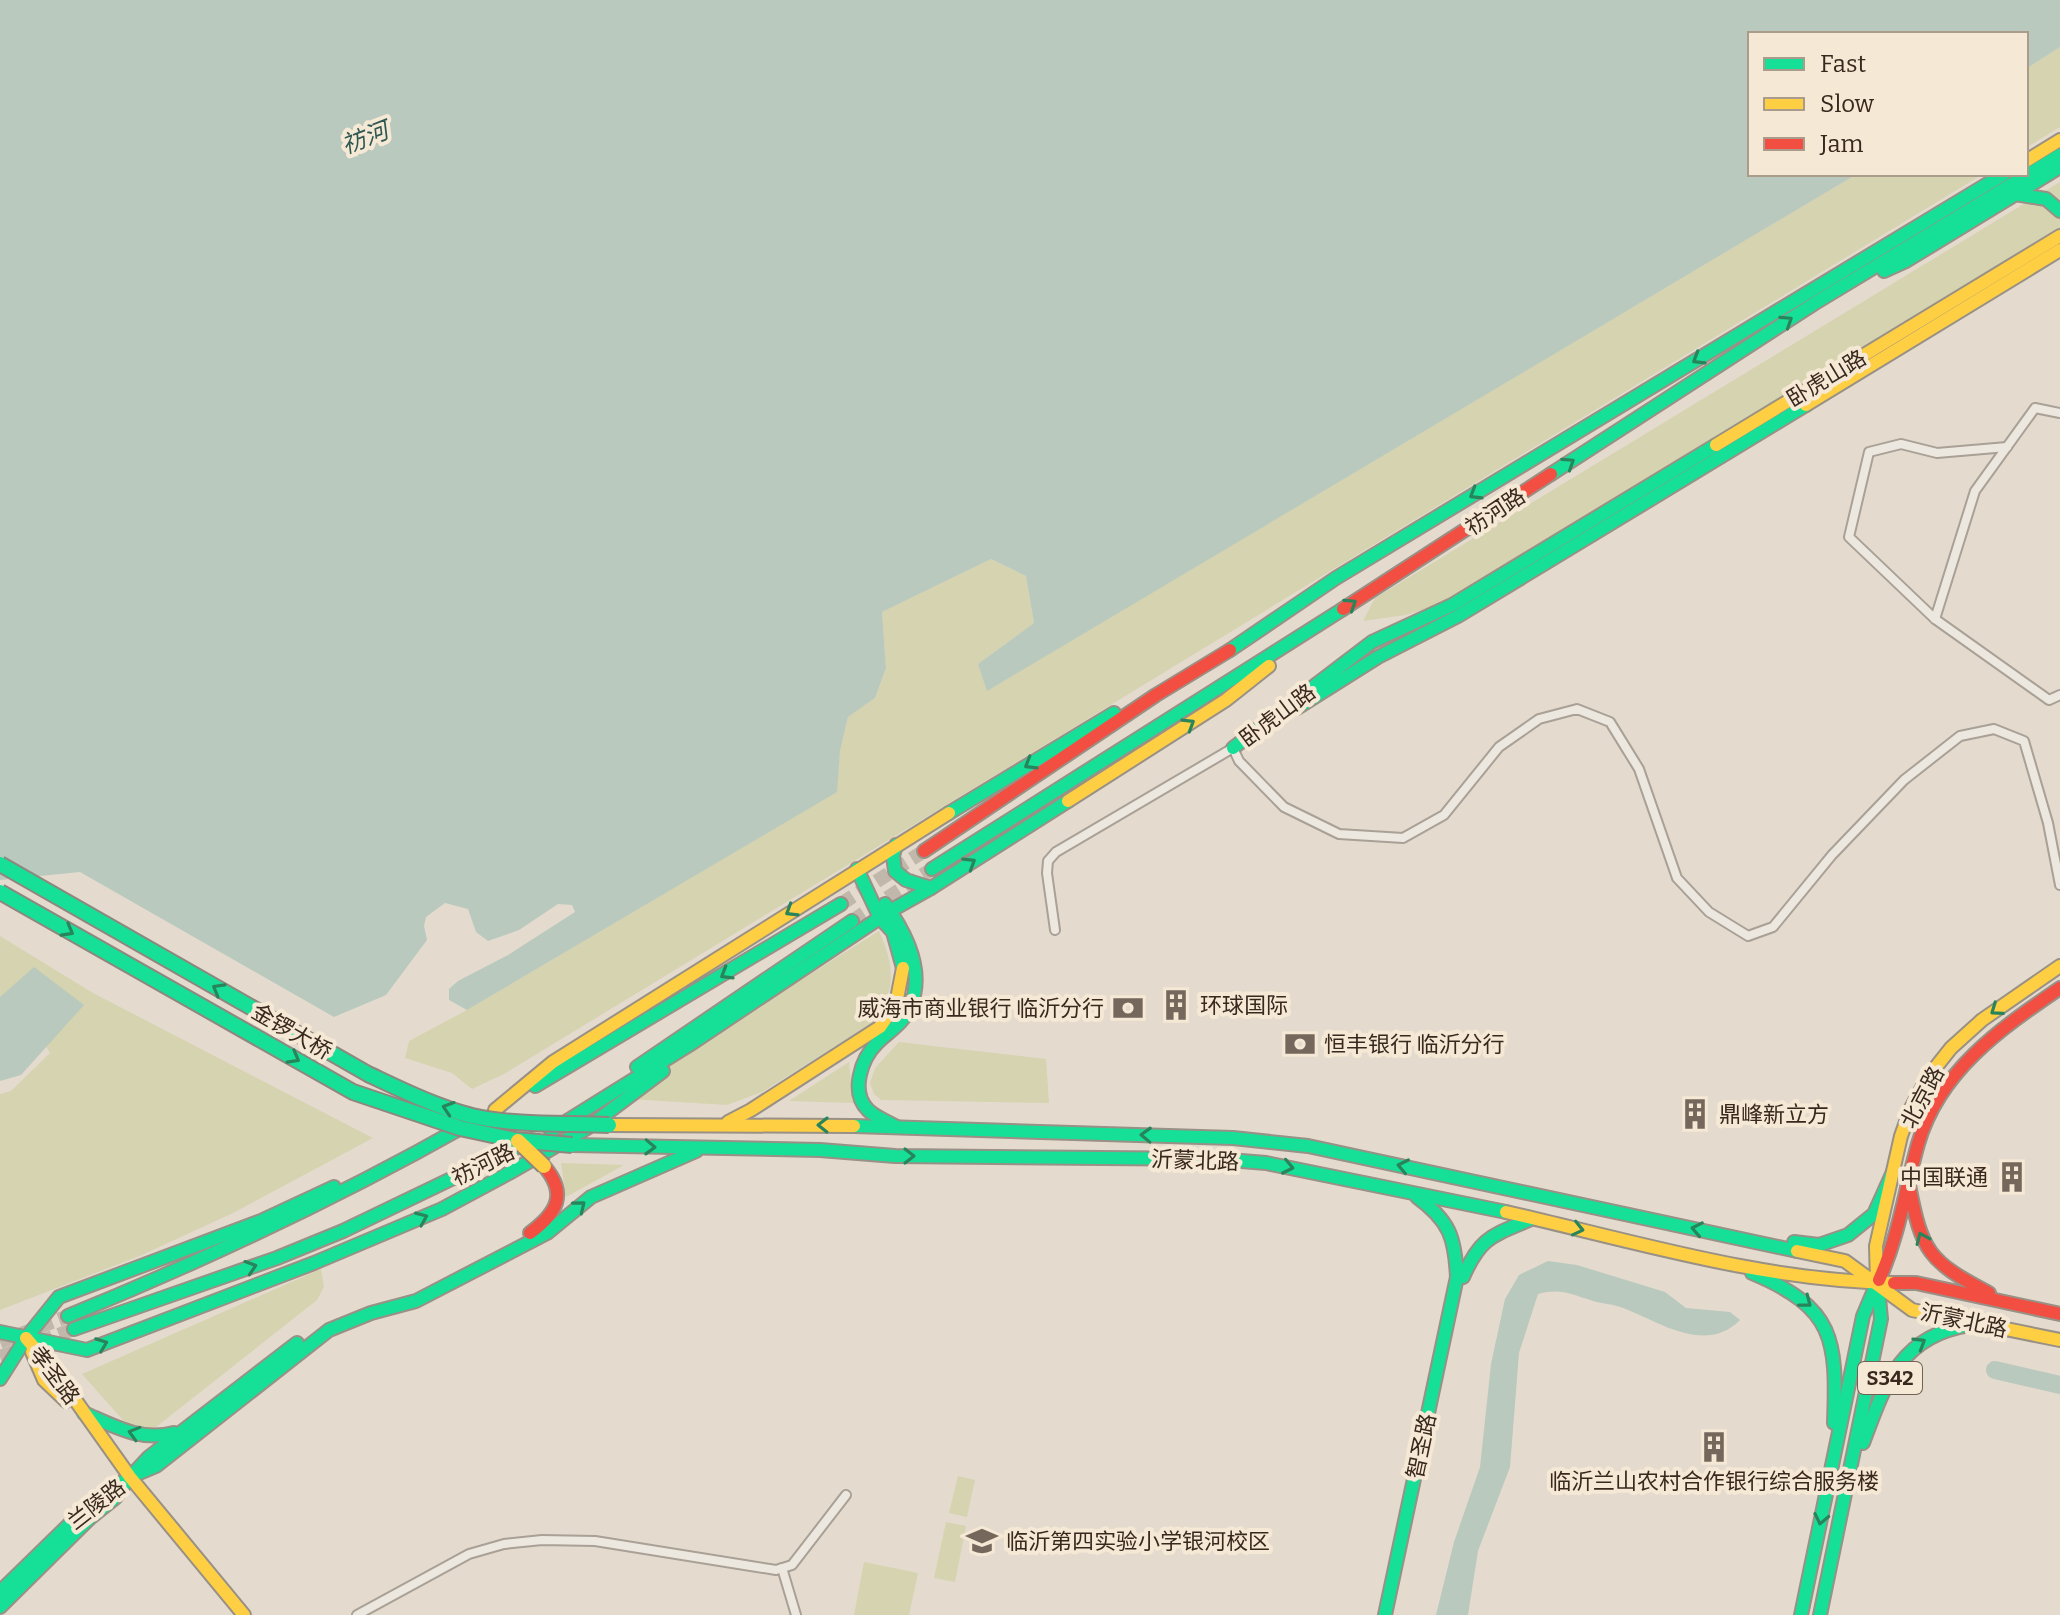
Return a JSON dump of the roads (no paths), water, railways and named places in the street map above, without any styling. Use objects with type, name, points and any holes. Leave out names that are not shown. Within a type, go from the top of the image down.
[{"type":"main road","points":[[2028,160],[2060,140]]},
{"type":"main road","name":"祊河路","points":[[2028,174],[2060,155]]},
{"type":"main road","points":[[1815,303],[1906,261],[2060,167]]},
{"type":"main road","name":"祊河路","points":[[924,851],[1336,578],[2001,176]]},
{"type":"main road","name":"祊河路","points":[[932,869],[1323,622],[1815,303],[2025,176]]},
{"type":"main road","points":[[2015,194],[2046,199],[2060,211]]},
{"type":"main road","name":"卧虎山路","points":[[1233,748],[1372,642],[1452,605],[2060,236]]},
{"type":"main road","name":"卧虎山路","points":[[1233,748],[1378,657],[1458,616],[2060,250]]},
{"type":"main road","points":[[495,1110],[553,1062],[857,869],[1336,578]]},
{"type":"main road","points":[[551,1131],[1226,700],[1323,622]]},
{"type":"main road","points":[[896,845],[892,854],[893,868],[901,878],[908,883],[931,888]]},
{"type":"main road","name":"金锣大桥","points":[[0,864],[368,1074],[413,1095],[485,1119],[609,1125]]},
{"type":"main road","points":[[724,1124],[870,1034],[892,1012],[900,995],[902,957],[885,915],[857,869]]},
{"type":"main road","name":"金锣大桥","points":[[0,892],[353,1092],[445,1126],[501,1139]]},
{"type":"main road","name":"祊河路","points":[[841,904],[419,1152],[277,1226],[71,1323],[277,1258],[343,1231],[551,1131],[633,1069],[852,921]]},
{"type":"main road","points":[[885,915],[908,941],[915,962],[913,998],[901,1023],[875,1045],[862,1063],[858,1088],[867,1109],[896,1126]]},
{"type":"main road","name":"北京路","points":[[1820,1615],[1881,1319],[1876,1246],[1911,1108],[1943,1058],[1982,1020],[2060,966]]},
{"type":"main road","name":"北京路","points":[[1801,1615],[1863,1316],[1894,1250],[1927,1115],[1964,1060],[1993,1035],[2060,988]]},
{"type":"main road","points":[[0,1332],[87,1350],[314,1263],[442,1209],[587,1128],[762,996]]},
{"type":"main road","name":"沂蒙北路","points":[[609,1125],[896,1126],[1233,1138],[1308,1146],[1845,1261],[1912,1310],[2060,1340]]},
{"type":"main road","name":"沂蒙北路","points":[[501,1139],[572,1145],[820,1150],[895,1156],[1217,1159],[1266,1163],[1710,1259],[1840,1282],[1916,1283],[2060,1314]]},
{"type":"main road","points":[[130,1477],[149,1457],[325,1322],[411,1297],[509,1247],[544,1224],[560,1191],[555,1177],[518,1141]]},
{"type":"main road","points":[[130,1477],[156,1466],[329,1330],[371,1313],[416,1301],[547,1233],[591,1197],[701,1149]]},
{"type":"main road","name":"祊河路","points":[[0,1379],[26,1338],[59,1297],[261,1221],[419,1152]]},
{"type":"main road","points":[[1730,1235],[1819,1245],[1839,1240],[1874,1214],[1893,1172]]},
{"type":"main road","points":[[1909,1185],[1919,1237],[1936,1263],[2003,1301]]},
{"type":"main road","points":[[314,1263],[426,1191]]},
{"type":"main road","points":[[1410,1193],[1438,1211],[1447,1223],[1456,1248],[1460,1277]]},
{"type":"main road","points":[[1460,1277],[1475,1250],[1498,1233],[1533,1219]]},
{"type":"main road","points":[[1710,1259],[1773,1281],[1819,1313],[1837,1367],[1832,1465]]},
{"type":"main road","name":"智圣路","points":[[1385,1615],[1460,1277]]},
{"type":"main road","name":"智圣路","points":[[1392,1615],[1460,1277]]},
{"type":"main road","name":"S342","points":[[1847,1485],[1882,1391],[1908,1351],[1938,1332],[1964,1325],[1985,1325]]},
{"type":"main road","name":"孝圣路","points":[[26,1338],[44,1380],[61,1394],[109,1459],[130,1477],[143,1501],[235,1615]]},
{"type":"main road","name":"孝圣路","points":[[26,1338],[56,1373],[130,1477],[244,1615]]},
{"type":"main road","points":[[84,1413],[134,1435],[162,1438],[185,1429]]},
{"type":"main road","name":"兰陵路","points":[[0,1592],[83,1511],[130,1477]]},
{"type":"main road","name":"兰陵路","points":[[0,1607],[115,1498],[130,1477]]},
{"type":"street","points":[[1935,619],[1975,491],[2035,408],[2060,413]]},
{"type":"street","points":[[2007,447],[1937,453],[1901,444],[1869,452],[1849,537],[1935,619],[2049,700],[2060,695]]},
{"type":"street","points":[[1055,930],[1047,873],[1048,861],[1056,852],[1233,748],[1239,761],[1284,807],[1339,834],[1403,838],[1444,815],[1499,747],[1539,719],[1577,709],[1610,722],[1639,769],[1677,878],[1709,912],[1748,936],[1773,927],[1832,855],[1904,780],[1960,736],[1994,729],[2024,741],[2048,823],[2060,885]]},
{"type":"street","points":[[357,1615],[469,1554],[504,1544],[542,1540],[595,1541],[776,1570],[792,1565],[846,1495]]},
{"type":"street","points":[[782,1568],[796,1615]]},
{"type":"water","name":"祊河","points":[[0,0],[2060,0],[2060,47],[2028,68],[2028,32],[1748,32],[1748,176],[1854,176],[987,691],[978,664],[1034,623],[1026,576],[991,559],[882,612],[886,668],[875,698],[848,717],[840,751],[837,792],[467,1010],[449,1000],[449,989],[575,912],[572,905],[558,904],[519,930],[488,941],[476,932],[468,909],[445,903],[426,917],[427,940],[386,995],[334,1017],[80,872],[0,880]]},
{"type":"water","points":[[34,967],[84,1005],[21,1075],[0,1081],[0,997]]},
{"type":"water","points":[[1548,1261],[1577,1265],[1665,1292],[1686,1308],[1730,1312],[1740,1320],[1712,1335],[1697,1335],[1667,1327],[1620,1307],[1572,1294],[1538,1294],[1519,1353],[1510,1467],[1478,1551],[1468,1615],[1436,1615],[1454,1542],[1480,1467],[1491,1364],[1505,1299],[1519,1275]]},
{"type":"waterway","points":[[1995,1370],[2060,1385]]},
{"type":"tunnel","points":[[841,904],[924,851]]},
{"type":"tunnel","points":[[852,921],[932,869]]},
{"type":"tunnel","points":[[0,1342],[68,1316]]},
{"type":"tunnel","points":[[0,1357],[74,1329]]},
{"type":"place","name":"环球国际","points":[[1176,1005]]},
{"type":"place","name":"威海市商业银行 临沂分行","points":[[1128,1008]]},
{"type":"place","name":"恒丰银行 临沂分行","points":[[1300,1044]]},
{"type":"place","name":"鼎峰新立方","points":[[1695,1114]]},
{"type":"place","name":"中国联通","points":[[2012,1177]]},
{"type":"place","name":"临沂兰山农村合作银行综合服务楼","points":[[1714,1447]]},
{"type":"place","name":"临沂第四实验小学银河校区","points":[[982,1541]]}]
